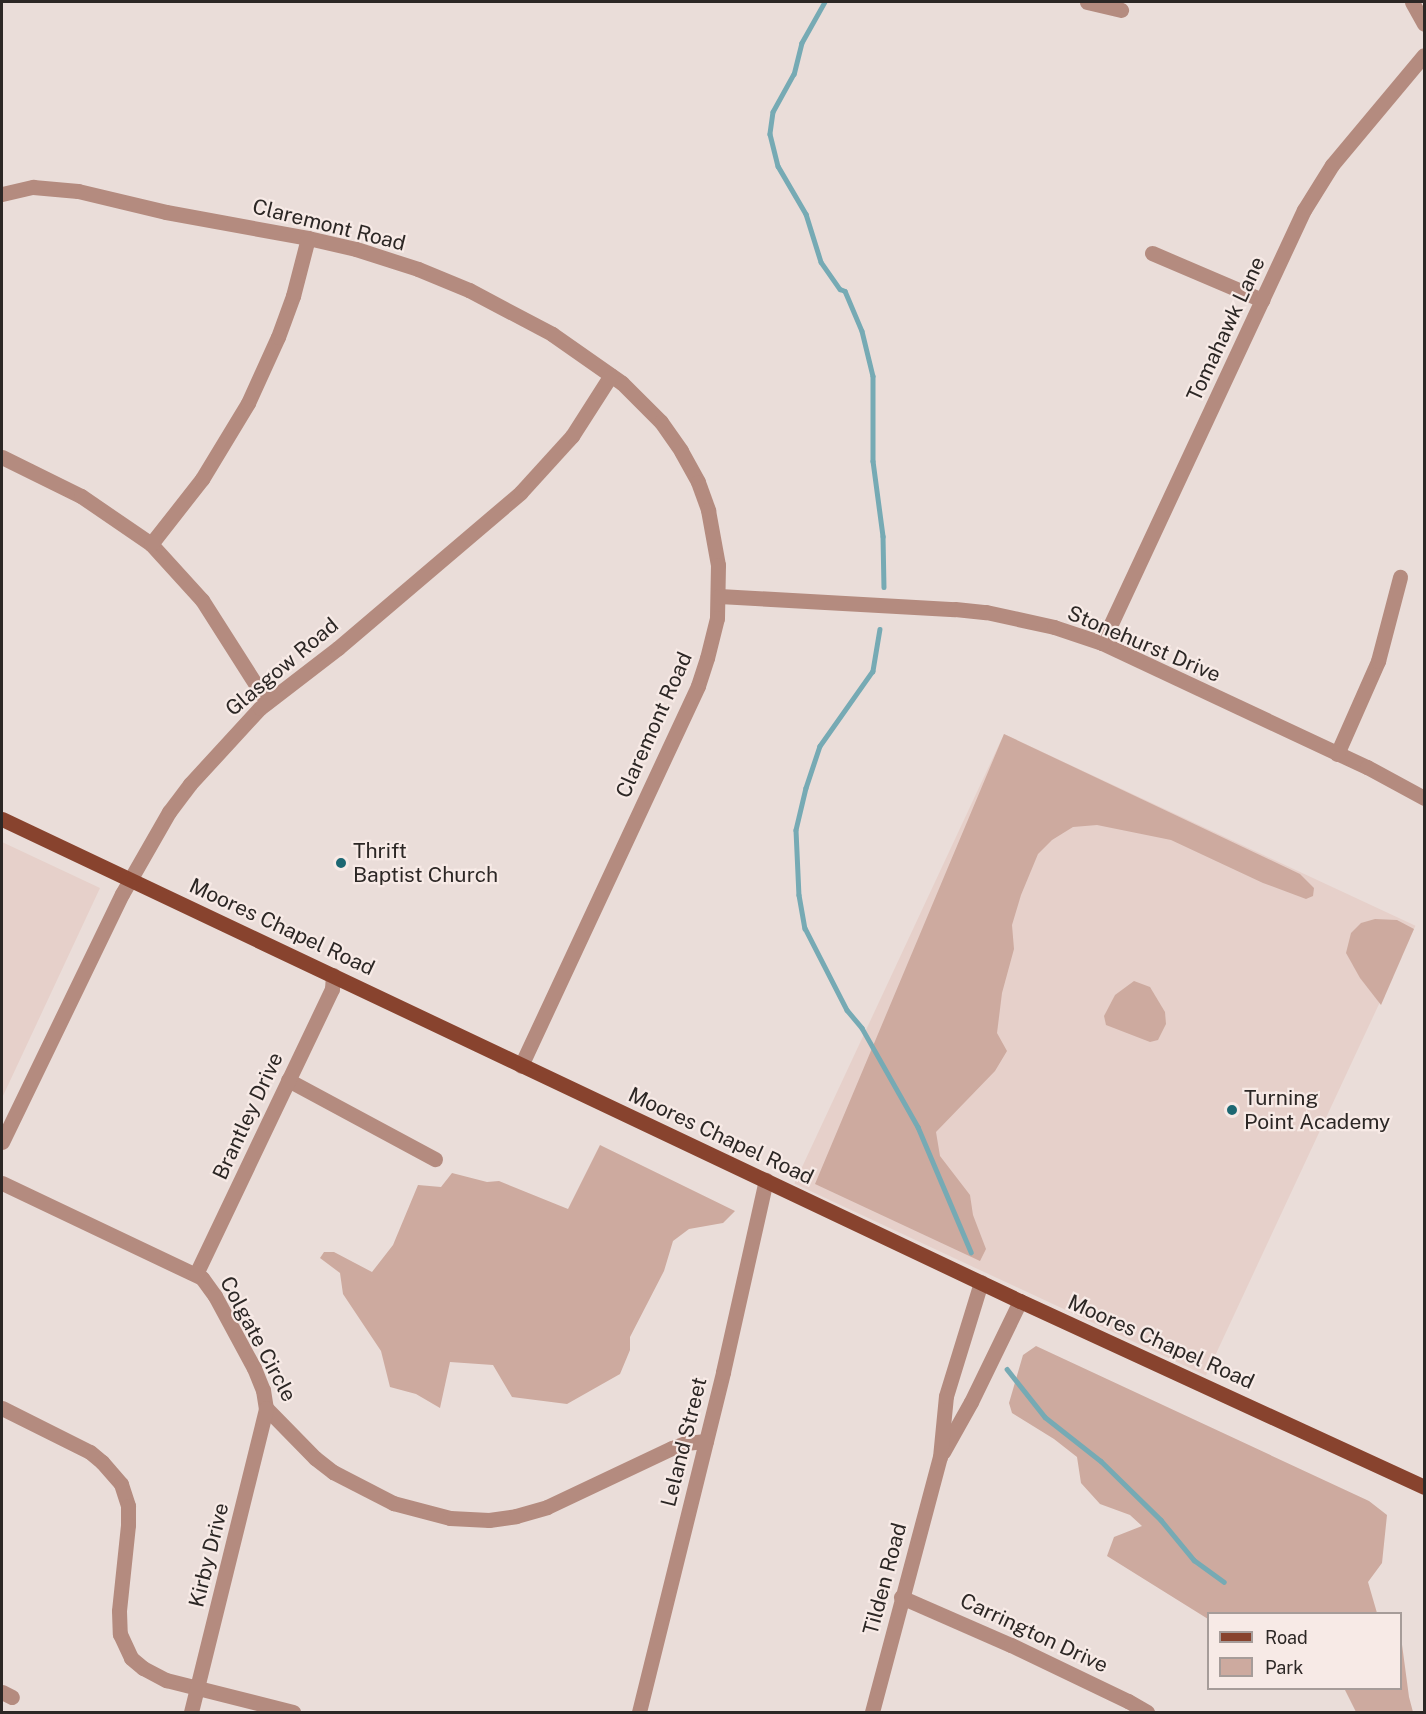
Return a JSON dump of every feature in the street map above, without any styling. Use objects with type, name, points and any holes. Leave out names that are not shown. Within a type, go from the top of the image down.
[{"type":"main road","name":"Moores Chapel Road","points":[[2,819],[1020,1301],[1425,1487]]},
{"type":"street","points":[[1087,2],[1121,9]]},
{"type":"street","points":[[1412,2],[1425,24]]},
{"type":"street","name":"Tomahawk Lane","points":[[1102,643],[1304,210],[1332,165],[1425,55]]},
{"type":"street","name":"Claremont Road","points":[[2,194],[44,186],[308,238],[385,258],[470,290],[552,334],[611,375],[661,422],[690,465],[708,510],[715,539],[719,596],[707,658],[698,686],[521,1066]]},
{"type":"street","points":[[151,544],[202,479],[248,403],[286,317],[308,238]]},
{"type":"street","points":[[1152,253],[1198,270],[1262,300]]},
{"type":"street","name":"Glasgow Road","points":[[2,1142],[130,879],[170,812],[190,784],[235,733],[267,702],[338,648],[521,492],[572,436],[611,375]]},
{"type":"street","points":[[2,458],[81,496],[151,544],[202,600],[267,702]]},
{"type":"street","points":[[1337,754],[1378,662],[1400,577]]},
{"type":"street","name":"Stonehurst Drive","points":[[719,596],[986,612],[1054,627],[1102,643],[1425,798]]},
{"type":"street","name":"Brantley Drive","points":[[196,1274],[332,989],[333,975]]},
{"type":"street","points":[[288,1080],[435,1159]]},
{"type":"street","name":"Leland Street","points":[[639,1713],[706,1441],[766,1180]]},
{"type":"street","name":"Colgate Circle","points":[[2,1183],[196,1274],[215,1296],[254,1368],[263,1390],[266,1408],[315,1458],[358,1486],[421,1512],[465,1520],[516,1516],[547,1507],[672,1448],[686,1443],[706,1441]]},
{"type":"street","name":"Tilden Road","points":[[872,1713],[940,1457],[946,1396],[981,1282]]},
{"type":"street","name":"Tilden Road","points":[[940,1457],[971,1402],[1020,1301]]},
{"type":"street","points":[[2,1408],[90,1452],[114,1474],[121,1484],[128,1506],[119,1611],[120,1634],[131,1658],[155,1675],[293,1713]]},
{"type":"street","name":"Kirby Drive","points":[[191,1713],[266,1408]]},
{"type":"street","name":"Carrington Drive","points":[[901,1597],[1011,1645],[1128,1701],[1147,1713]]},
{"type":"shaded area","points":[[1004,734],[1415,926],[1206,1375],[794,1184]]},
{"type":"shaded area","points":[[2,842],[100,888],[2,1098]]},
{"type":"green space","points":[[1004,734],[1300,874],[1314,888],[1313,896],[1306,899],[1263,883],[1171,840],[1097,825],[1073,827],[1052,840],[1038,854],[1021,895],[1012,925],[1014,949],[1002,993],[997,1033],[1007,1051],[995,1071],[936,1132],[940,1156],[970,1195],[973,1215],[986,1249],[980,1261],[815,1184]]},
{"type":"green space","points":[[1375,919],[1397,920],[1414,929],[1381,1005],[1360,978],[1346,953],[1351,933],[1361,923]]},
{"type":"green space","points":[[1134,981],[1150,987],[1165,1012],[1166,1024],[1158,1040],[1150,1042],[1106,1025],[1104,1016],[1115,995]]},
{"type":"green space","points":[[600,1145],[735,1211],[723,1223],[689,1229],[673,1241],[664,1271],[630,1337],[630,1350],[620,1374],[567,1404],[512,1397],[493,1365],[450,1362],[440,1408],[416,1394],[390,1387],[381,1351],[343,1294],[340,1273],[320,1258],[324,1252],[334,1252],[372,1272],[393,1245],[418,1185],[441,1187],[452,1173],[487,1182],[499,1181],[568,1209]]},
{"type":"green space","points":[[1036,1346],[1369,1501],[1387,1515],[1382,1563],[1368,1582],[1377,1612],[1207,1612],[1207,1618],[1107,1556],[1114,1537],[1142,1526],[1130,1515],[1100,1504],[1081,1483],[1077,1457],[1054,1439],[1012,1413],[1009,1403],[1023,1355]]},
{"type":"green space","points":[[1402,1644],[1413,1712],[1356,1712],[1345,1690],[1402,1690]]},
{"type":"waterway","points":[[825,2],[802,43],[794,74],[773,112],[770,134],[778,166],[806,214],[821,262],[840,289],[845,291],[862,331],[873,376],[873,461],[883,536],[884,587]]},
{"type":"waterway","points":[[880,629],[873,671],[820,746],[806,788],[796,830],[799,895],[805,928],[847,1010],[862,1028],[918,1127],[971,1252]]},
{"type":"waterway","points":[[1007,1369],[1045,1417],[1101,1461],[1161,1520],[1194,1560],[1224,1582]]},
{"type":"place","name":"Thrift Baptist Church","points":[[341,863]]},
{"type":"place","name":"Turning Point Academy","points":[[1232,1110]]}]
